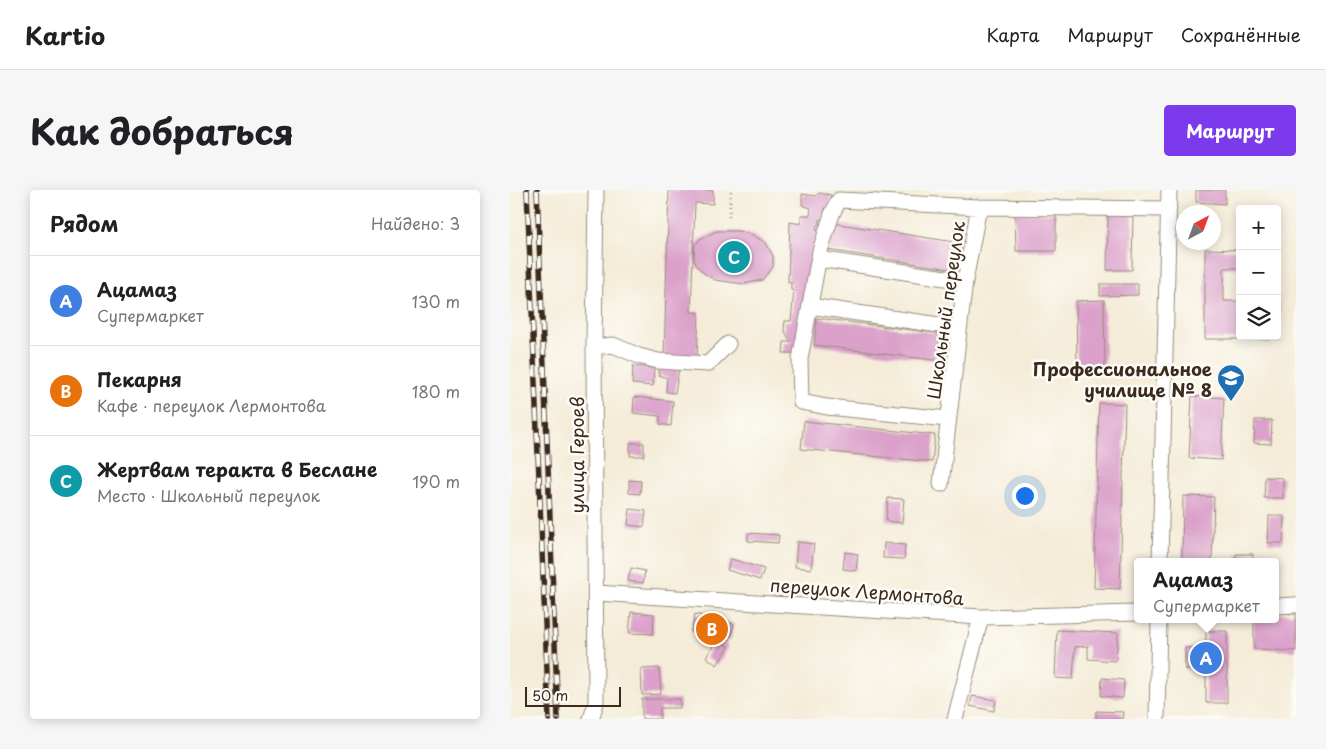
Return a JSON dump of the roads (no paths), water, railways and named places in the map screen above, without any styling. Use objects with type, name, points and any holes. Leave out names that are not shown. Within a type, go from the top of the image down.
[{"type":"street","name":"улица Героев","points":[[591,719],[596,703],[594,347],[596,190]]},
{"type":"street","points":[[1160,558],[1169,190]]},
{"type":"street","name":"Школьный переулок","points":[[948,419],[827,407],[801,402],[800,358],[819,259],[832,214],[839,200],[872,196],[979,207],[1169,209]]},
{"type":"street","name":"Школьный переулок","points":[[940,484],[965,282],[979,207]]},
{"type":"street","points":[[819,259],[965,282]]},
{"type":"street","points":[[810,306],[959,328]]},
{"type":"street","points":[[594,347],[614,345],[639,356],[658,361],[708,364],[728,344]]},
{"type":"street","name":"переулок Лермонтова","points":[[596,593],[981,617],[1134,613]]},
{"type":"street","points":[[1279,606],[1296,605]]},
{"type":"street","points":[[954,719],[981,617]]},
{"type":"street","points":[[1157,719],[1159,623]]},
{"type":"railway","points":[[527,190],[549,719]]},
{"type":"railway","points":[[537,190],[558,719]]},
{"type":"place","name":"Жертвам теракта в Беслане","points":[[734,257]]},
{"type":"place","name":"Профессиональное училище № 8","points":[[1231,402]]},
{"type":"place","name":"Пекарня","points":[[712,629]]},
{"type":"place","name":"Ацамаз","points":[[1206,658]]}]
